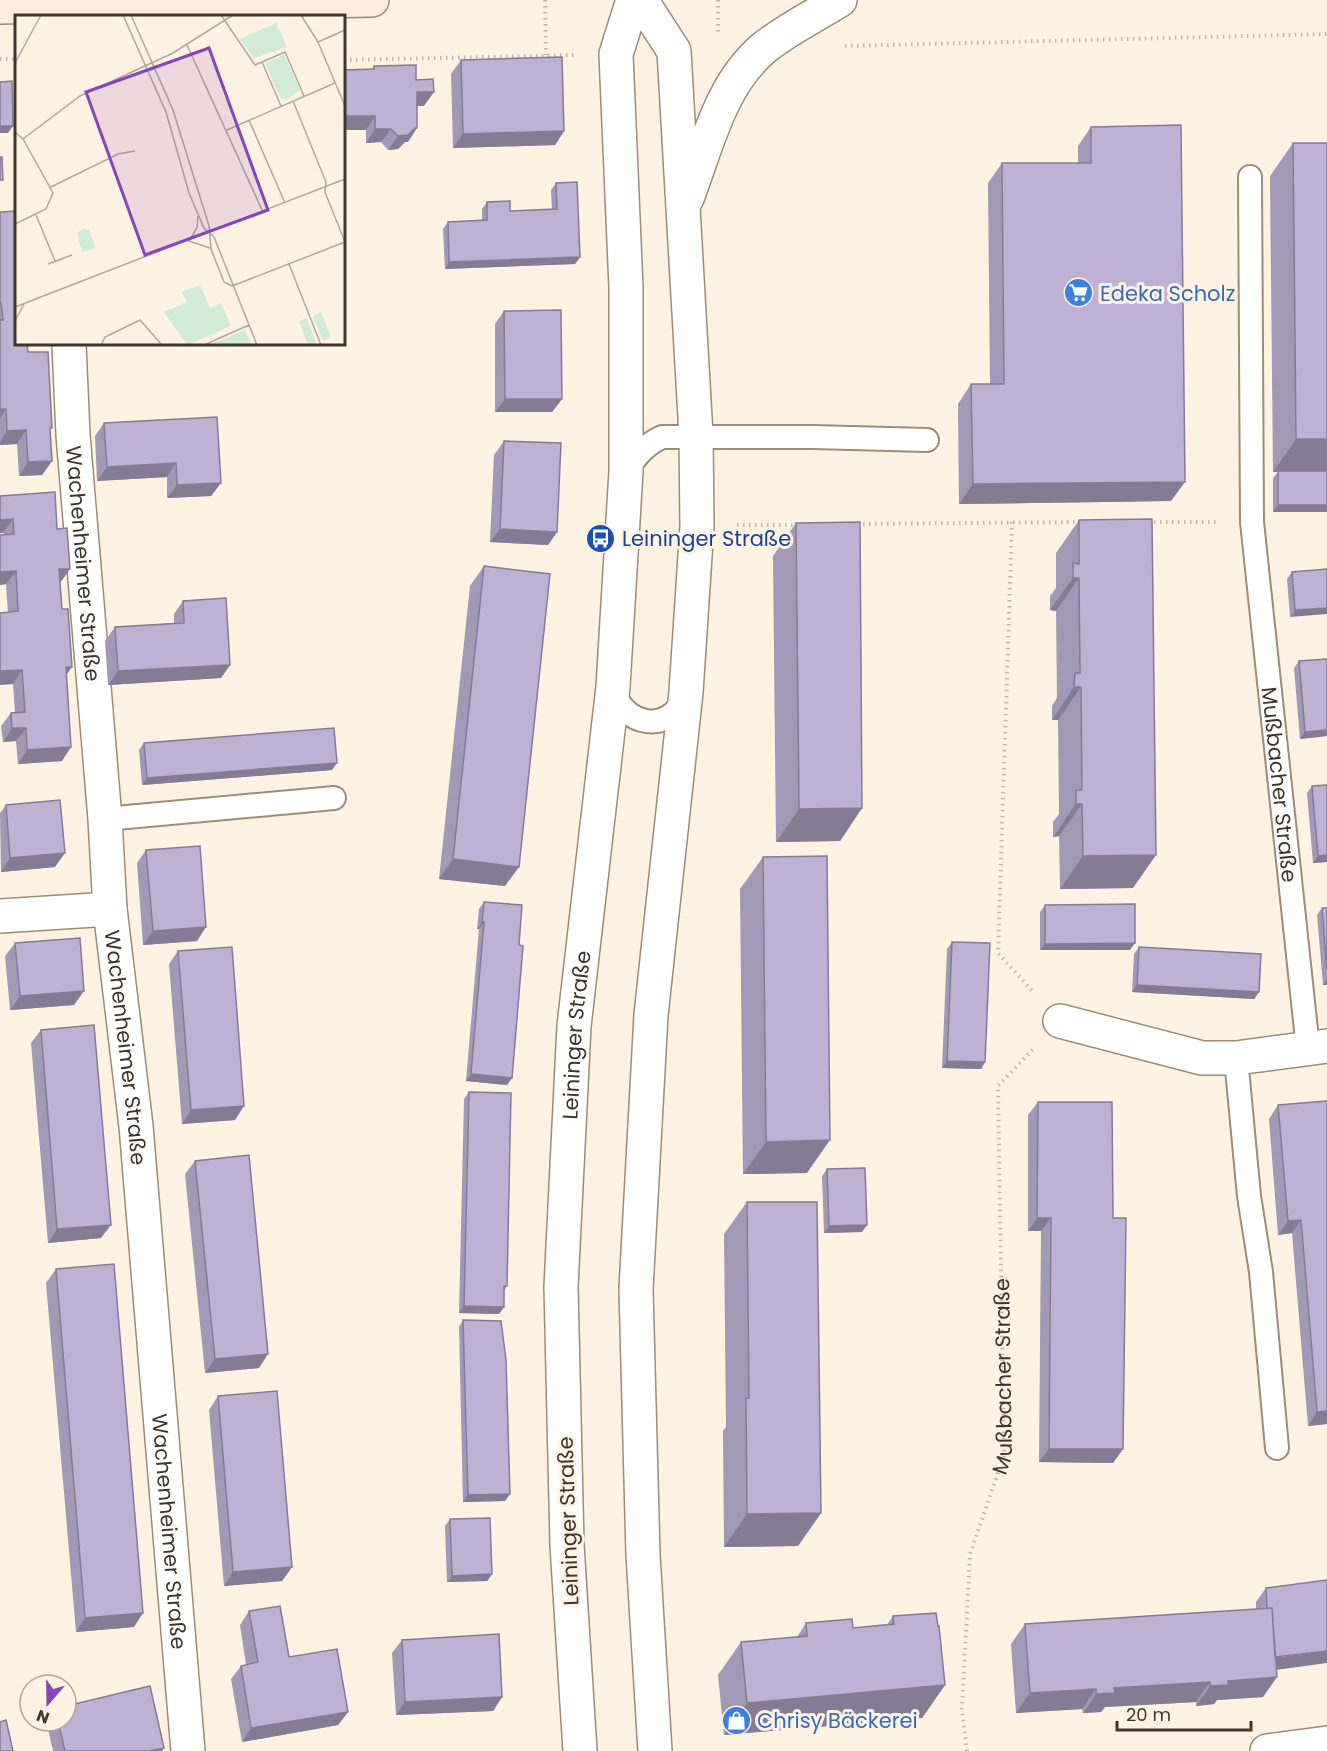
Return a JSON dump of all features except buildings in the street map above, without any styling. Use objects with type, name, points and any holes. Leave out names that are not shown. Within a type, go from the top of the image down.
[{"type":"main road","points":[[0,7],[56,11],[372,0]]},
{"type":"street","name":"Leininger Straße","points":[[580,1751],[567,1545],[561,1287],[574,1026],[612,687],[626,471],[626,288],[616,54],[633,0]]},
{"type":"street","points":[[641,0],[674,51],[696,435],[697,526],[686,692],[651,1015],[636,1288],[643,1555],[655,1751]]},
{"type":"street","points":[[684,208],[725,98],[740,73],[765,48],[840,0]]},
{"type":"street","name":"Wachenheimer Straße","points":[[69,345],[73,435],[105,819],[110,909],[136,1126],[188,1751]]},
{"type":"street","points":[[0,916],[110,909]]},
{"type":"street","name":"Mußbacher Straße","points":[[1060,1021],[1202,1058],[1236,1058],[1318,1048]]},
{"type":"street","points":[[1267,1751],[1327,1743]]},
{"type":"lane","name":"Mußbacher Straße","points":[[1250,177],[1252,522],[1318,1048]]},
{"type":"lane","points":[[626,471],[639,451],[662,437],[696,435],[927,440]]},
{"type":"lane","points":[[612,687],[621,708],[630,716],[641,721],[653,722],[675,712],[686,692]]},
{"type":"lane","points":[[105,819],[334,798]]},
{"type":"lane","points":[[1236,1058],[1249,1196],[1261,1272],[1277,1448]]},
{"type":"path","points":[[345,60],[546,55],[545,0]]},
{"type":"path","points":[[837,46],[1327,34]]},
{"type":"path","points":[[1012,522],[998,953],[1060,1021]]},
{"type":"path","points":[[848,524],[1080,522]]},
{"type":"path","points":[[1138,522],[1252,522]]},
{"type":"path","points":[[697,526],[802,525]]},
{"type":"path","name":"Mußbacher Straße","points":[[967,1751],[962,1709],[970,1554],[1004,1456],[998,1086],[1060,1021]]},
{"type":"place","name":"Edeka Scholz","points":[[1079,293]]},
{"type":"place","name":"Leininger Straße","points":[[601,538]]},
{"type":"place","name":"Chrisy Bäckerei","points":[[736,1720]]}]
